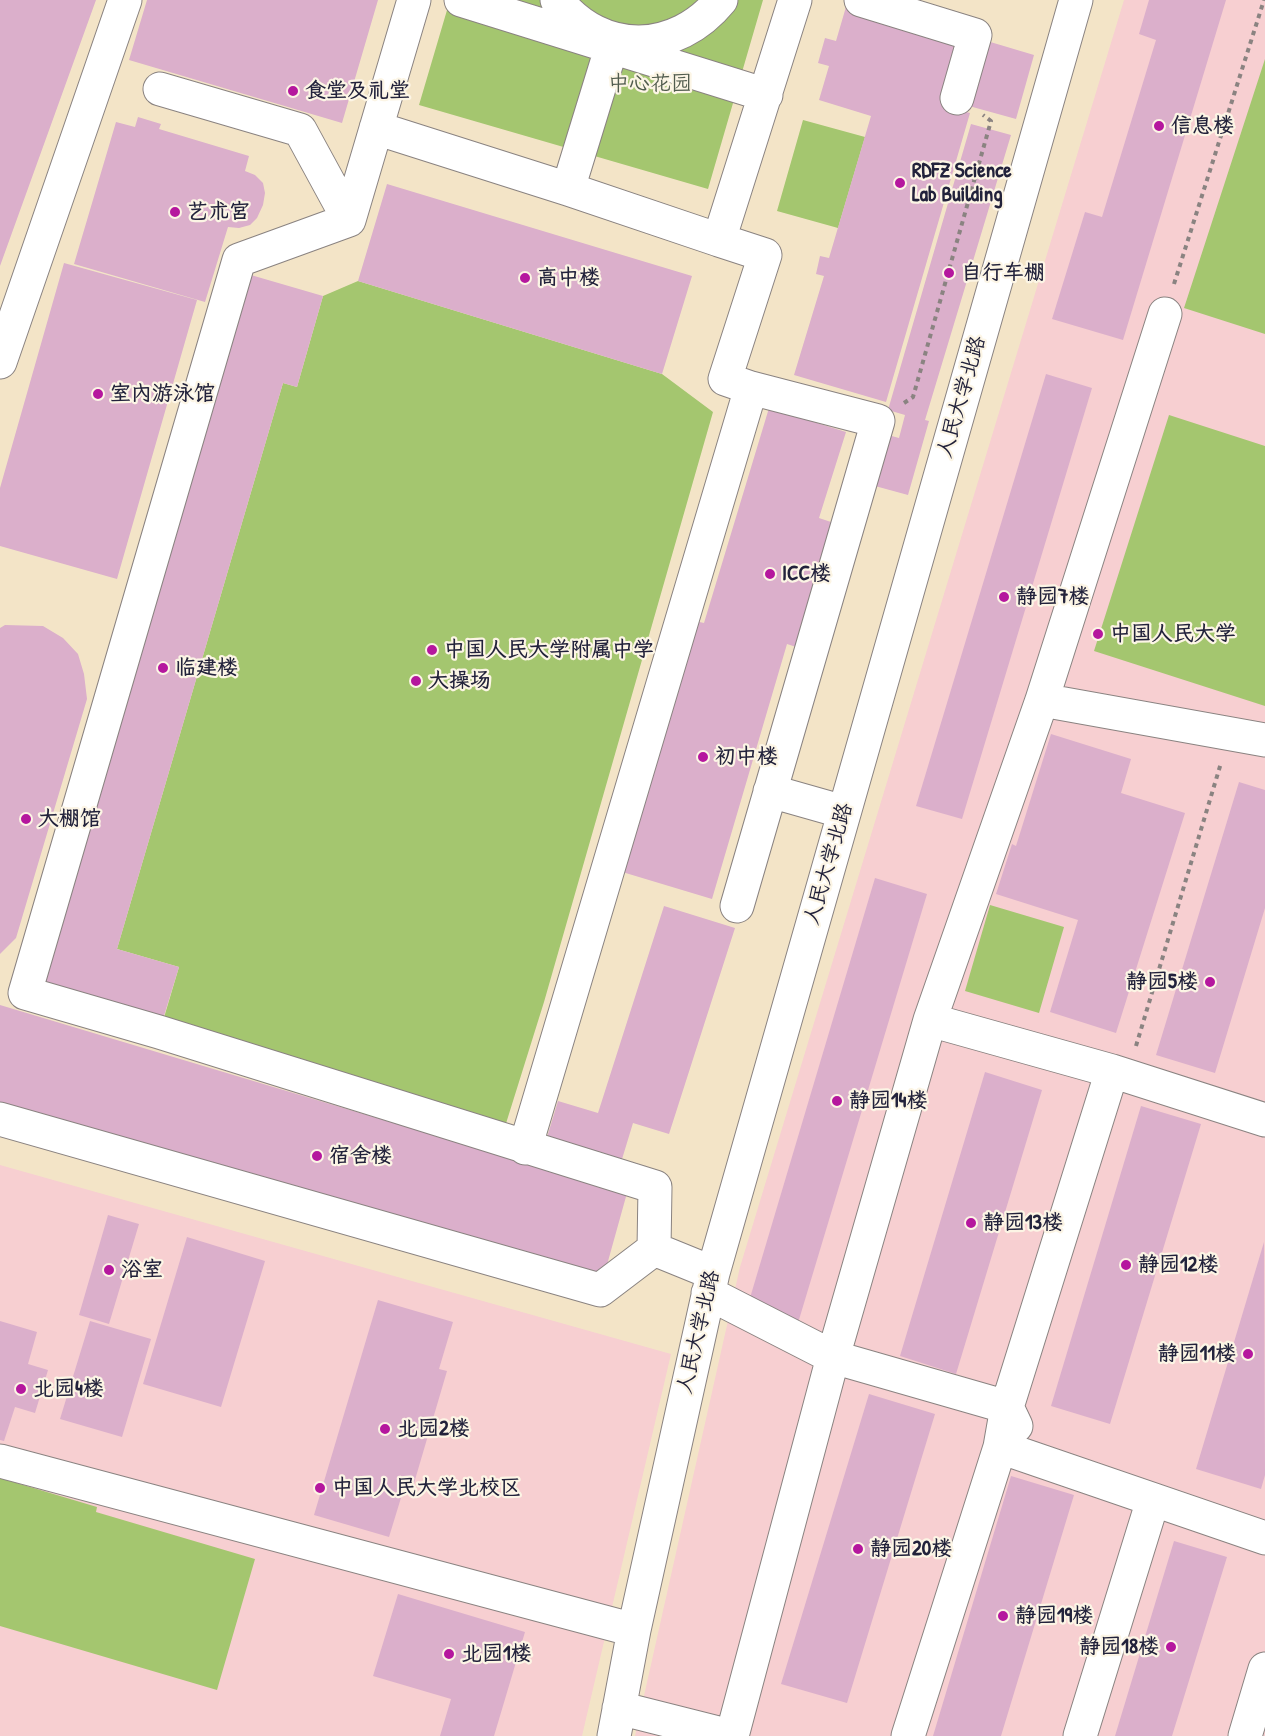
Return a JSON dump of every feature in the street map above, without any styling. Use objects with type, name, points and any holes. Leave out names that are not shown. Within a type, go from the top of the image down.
[{"type":"street","points":[[0,362],[125,0]]},
{"type":"street","points":[[349,220],[414,0]]},
{"type":"street","points":[[461,0],[613,43],[766,95]]},
{"type":"street","points":[[557,0],[581,24],[613,43],[657,40],[677,35],[695,26],[710,14],[721,0]]},
{"type":"street","points":[[719,240],[795,0]]},
{"type":"street","points":[[861,0],[931,10],[975,35],[957,98]]},
{"type":"street","name":"人民大学北路","points":[[616,1722],[710,1283],[1076,0]]},
{"type":"street","points":[[568,189],[613,43]]},
{"type":"street","points":[[160,89],[300,130],[349,220]]},
{"type":"street","points":[[376,128],[765,255],[725,379],[878,421],[737,906]]},
{"type":"street","points":[[349,220],[239,260],[12,996],[159,1032],[655,1187],[654,1249]]},
{"type":"street","points":[[616,1722],[731,1736],[833,1357],[930,1020],[1041,700],[1165,314]]},
{"type":"street","points":[[525,1148],[751,388]]},
{"type":"street","points":[[1041,700],[1265,740]]},
{"type":"street","points":[[771,791],[844,812]]},
{"type":"street","points":[[930,1020],[1120,1073],[1265,1120]]},
{"type":"street","points":[[908,1736],[1000,1447],[1007,1407],[1120,1073]]},
{"type":"street","points":[[0,1119],[600,1290],[654,1249]]},
{"type":"street","points":[[654,1249],[833,1357],[1007,1407],[1032,1458]]},
{"type":"street","points":[[1000,1447],[1265,1538]]},
{"type":"street","points":[[0,1461],[634,1630]]},
{"type":"street","points":[[1080,1736],[1153,1500]]},
{"type":"street","points":[[1245,1736],[1265,1669]]},
{"type":"path","points":[[1165,314],[1264,0]]},
{"type":"path","points":[[878,421],[913,397],[992,121],[957,98]]},
{"type":"path","points":[[1120,1073],[1230,733]]},
{"type":"shaded area","name":"中国人民大学","points":[[1124,0],[1265,0],[1265,1736],[635,1736],[740,1267]]},
{"type":"shaded area","name":"中国人民大学北校区","points":[[0,1165],[671,1354],[582,1736],[0,1736]]},
{"type":"green space","name":"中心花园","points":[[450,0],[763,0],[708,189],[419,105]]},
{"type":"green space","points":[[1265,59],[1265,334],[1184,308]]},
{"type":"green space","points":[[803,120],[865,137],[838,228],[777,211]]},
{"type":"green space","name":"大操场","points":[[358,281],[662,374],[713,412],[544,1002],[503,1133],[160,1031],[179,967],[117,949],[283,383],[297,387],[323,296]]},
{"type":"green space","points":[[1169,415],[1265,446],[1265,706],[1094,651]]},
{"type":"green space","points":[[990,905],[1064,927],[1039,1013],[965,991]]},
{"type":"green space","points":[[0,1478],[97,1507],[96,1512],[255,1559],[217,1690],[0,1626]]},
{"type":"building","points":[[0,0],[96,0],[0,266]]},
{"type":"building","name":"食堂及礼堂","points":[[147,0],[378,0],[342,123],[129,60]]},
{"type":"building","name":"RDFZ Science Lab Building","points":[[848,0],[966,28],[943,105],[970,113],[886,402],[794,375],[824,276],[816,274],[820,256],[829,258],[871,116],[819,100],[829,66],[818,63],[825,38],[836,41]]},
{"type":"building","name":"信息楼","points":[[1149,0],[1226,0],[1123,340],[1052,319],[1085,212],[1102,217],[1156,40],[1139,34]]},
{"type":"building","points":[[987,41],[1034,55],[1016,119],[969,106]]},
{"type":"building","name":"艺术宫","points":[[138,117],[161,124],[159,129],[249,156],[245,171],[255,175],[263,183],[265,193],[263,205],[257,218],[250,225],[239,228],[228,227],[205,302],[74,264],[116,122],[135,127]]},
{"type":"building","name":"自行车棚","points":[[971,124],[1011,135],[925,420],[929,421],[908,495],[875,486],[888,435],[899,438],[905,415],[888,410]]},
{"type":"building","name":"高中楼","points":[[387,184],[692,276],[662,374],[358,281]]},
{"type":"building","name":"室内游泳馆","points":[[64,263],[197,300],[117,579],[0,546],[0,488]]},
{"type":"building","name":"临建楼","points":[[244,273],[323,296],[297,387],[283,383],[117,949],[179,967],[159,1032],[31,994]]},
{"type":"building","name":"静园7楼","points":[[1046,374],[1092,388],[962,819],[916,806]]},
{"type":"building","points":[[769,408],[846,432],[819,518],[837,524],[799,648],[787,644],[712,899],[619,871],[695,621],[704,623]]},
{"type":"building","name":"大棚馆","points":[[5,625],[43,626],[63,638],[78,654],[84,674],[87,699],[16,938],[0,954],[0,628]]},
{"type":"building","points":[[1051,734],[1131,759],[1121,793],[1185,813],[1116,1033],[1050,1012],[1078,920],[996,894],[1012,844],[1016,846]]},
{"type":"building","name":"静园5楼","points":[[1239,782],[1265,790],[1265,908],[1215,1073],[1156,1055]]},
{"type":"building","name":"静园14楼","points":[[875,878],[927,894],[798,1323],[747,1308]]},
{"type":"building","points":[[664,906],[735,928],[669,1134],[633,1123],[619,1169],[544,1147],[558,1101],[598,1113]]},
{"type":"building","name":"宿舍楼","points":[[0,1005],[627,1193],[600,1290],[0,1119]]},
{"type":"building","name":"静园13楼","points":[[985,1072],[1042,1090],[956,1374],[900,1356]]},
{"type":"building","name":"静园12楼","points":[[1141,1106],[1201,1124],[1110,1424],[1051,1406]]},
{"type":"building","name":"浴室","points":[[108,1215],[139,1224],[109,1324],[79,1315]]},
{"type":"building","points":[[187,1237],[265,1261],[221,1407],[143,1384]]},
{"type":"building","name":"静园11楼","points":[[1264,1242],[1265,1475],[1261,1489],[1196,1469]]},
{"type":"building","name":"北园2楼","points":[[378,1300],[453,1322],[439,1369],[447,1371],[412,1490],[404,1488],[389,1537],[314,1515]]},
{"type":"building","name":"北园4楼","points":[[0,1321],[37,1332],[28,1364],[48,1370],[35,1413],[15,1407],[4,1441],[0,1440]]},
{"type":"building","points":[[90,1321],[151,1339],[122,1437],[60,1419]]},
{"type":"building","name":"静园20楼","points":[[869,1394],[935,1414],[847,1703],[781,1684]]},
{"type":"building","name":"静园19楼","points":[[1011,1476],[1074,1495],[1001,1736],[933,1736]]},
{"type":"building","name":"静园18楼","points":[[1174,1541],[1227,1557],[1172,1736],[1115,1736]]},
{"type":"building","name":"北园1楼","points":[[398,1594],[525,1632],[494,1736],[440,1736],[451,1699],[373,1676]]},
{"type":"place","name":"食堂及礼堂","points":[[293,91]]},
{"type":"place","name":"信息楼","points":[[1159,126]]},
{"type":"place","name":"RDFZ Science Lab Building","points":[[900,183]]},
{"type":"place","name":"艺术宫","points":[[175,212]]},
{"type":"place","name":"自行车棚","points":[[949,273]]},
{"type":"place","name":"高中楼","points":[[525,278]]},
{"type":"place","name":"室内游泳馆","points":[[98,394]]},
{"type":"place","name":"ICC楼","points":[[770,574]]},
{"type":"place","name":"静园7楼","points":[[1004,597]]},
{"type":"place","name":"中国人民大学","points":[[1098,634]]},
{"type":"place","name":"中国人民大学附属中学","points":[[432,650]]},
{"type":"place","name":"临建楼","points":[[163,668]]},
{"type":"place","name":"大操场","points":[[416,681]]},
{"type":"place","name":"初中楼","points":[[703,757]]},
{"type":"place","name":"大棚馆","points":[[26,819]]},
{"type":"place","name":"静园5楼","points":[[1210,982]]},
{"type":"place","name":"静园14楼","points":[[837,1101]]},
{"type":"place","name":"宿舍楼","points":[[317,1156]]},
{"type":"place","name":"静园13楼","points":[[971,1223]]},
{"type":"place","name":"静园12楼","points":[[1126,1265]]},
{"type":"place","name":"浴室","points":[[109,1270]]},
{"type":"place","name":"静园11楼","points":[[1248,1354]]},
{"type":"place","name":"北园4楼","points":[[21,1389]]},
{"type":"place","name":"北园2楼","points":[[385,1429]]},
{"type":"place","name":"中国人民大学北校区","points":[[320,1488]]},
{"type":"place","name":"静园20楼","points":[[858,1549]]},
{"type":"place","name":"静园19楼","points":[[1003,1616]]},
{"type":"place","name":"静园18楼","points":[[1171,1647]]},
{"type":"place","name":"北园1楼","points":[[449,1654]]}]
